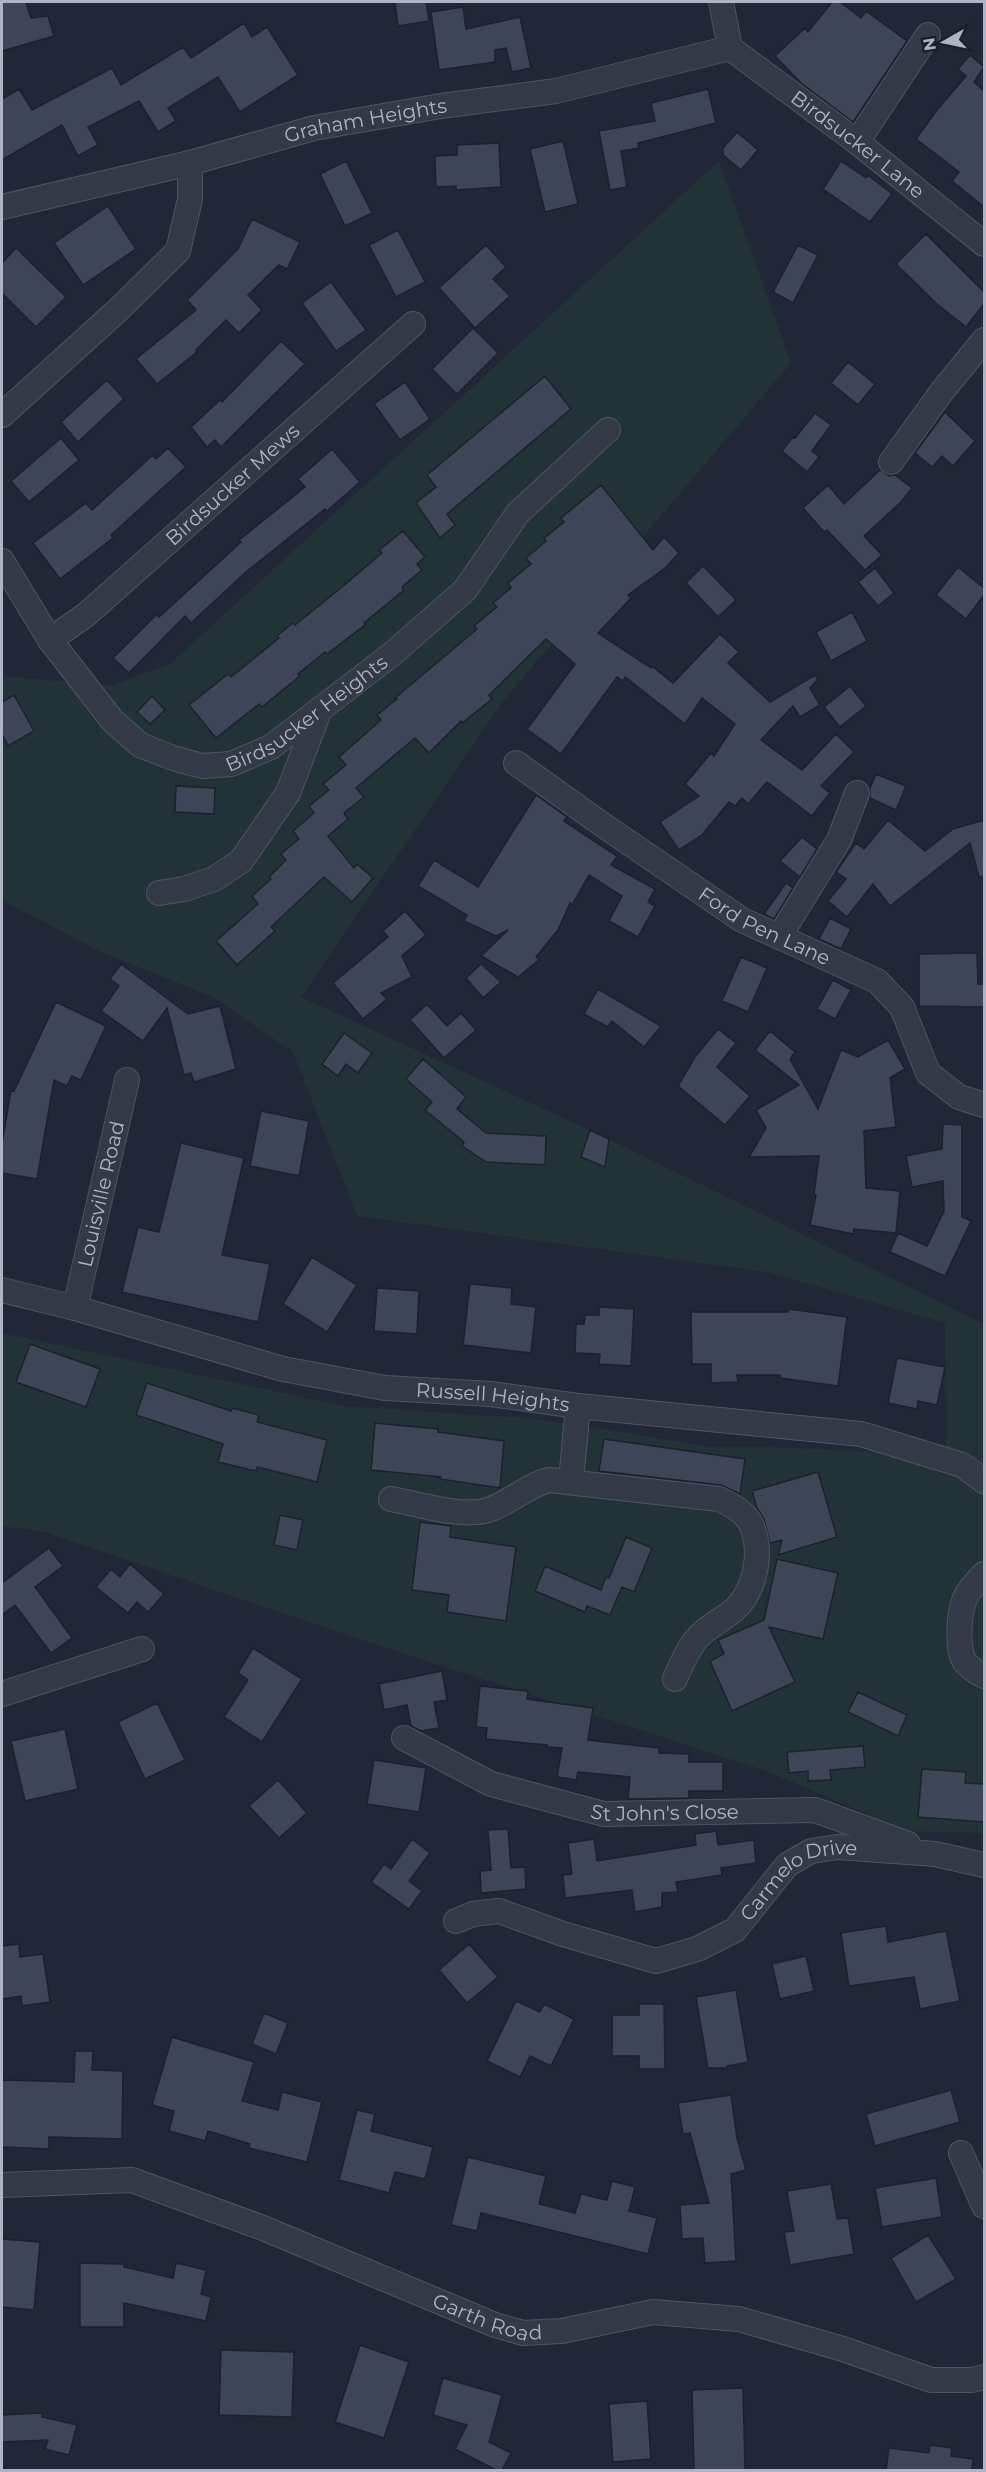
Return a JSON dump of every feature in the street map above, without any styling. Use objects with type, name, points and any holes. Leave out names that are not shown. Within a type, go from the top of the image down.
[{"type":"street","points":[[721,2],[730,48]]},
{"type":"street","points":[[857,142],[928,35]]},
{"type":"street","name":"Birdsucker Lane","points":[[730,48],[857,142],[984,244]]},
{"type":"street","name":"Graham Heights","points":[[2,207],[190,163],[314,128],[441,106],[556,91],[730,48]]},
{"type":"street","points":[[2,415],[118,310],[178,251],[190,199],[190,163]]},
{"type":"street","name":"Birdsucker Mews","points":[[50,640],[87,614],[413,324]]},
{"type":"street","points":[[891,462],[943,390],[984,340]]},
{"type":"street","name":"Birdsucker Heights","points":[[2,561],[50,640],[112,720],[140,744],[173,758],[202,766],[231,764],[271,747],[392,654],[465,590],[518,513],[608,430]]},
{"type":"street","points":[[159,893],[184,890],[214,879],[241,861],[288,793],[320,709]]},
{"type":"street","name":"Ford Pen Lane","points":[[516,763],[742,920],[877,981],[902,1007],[928,1073],[959,1097],[984,1105]]},
{"type":"street","points":[[779,937],[839,840],[857,793]]},
{"type":"street","name":"Louisville Road","points":[[75,1308],[127,1080]]},
{"type":"street","name":"Russell Heights","points":[[2,1290],[75,1308],[283,1369],[385,1388],[490,1394],[578,1406],[861,1434],[962,1465],[984,1481]]},
{"type":"street","points":[[571,1481],[578,1406]]},
{"type":"street","points":[[391,1499],[472,1514],[490,1509],[536,1483],[549,1480],[719,1499],[735,1507],[751,1523],[756,1544],[754,1582],[735,1609],[712,1625],[694,1642],[675,1679]]},
{"type":"street","points":[[984,1574],[965,1597],[960,1637],[963,1661],[972,1670],[984,1676]]},
{"type":"street","points":[[2,1694],[141,1649]]},
{"type":"street","name":"St John's Close","points":[[404,1738],[491,1784],[604,1814],[815,1810],[934,1854]]},
{"type":"street","name":"Carmelo Drive","points":[[456,1921],[473,1914],[499,1911],[563,1934],[656,1961],[698,1950],[735,1930],[787,1865],[811,1851],[838,1847],[934,1854],[984,1865]]},
{"type":"street","points":[[961,2153],[984,2206]]},
{"type":"street","name":"Garth Road","points":[[2,2185],[132,2180],[263,2228],[495,2325],[523,2332],[562,2331],[653,2312],[739,2319],[843,2349],[931,2380],[972,2380],[984,2376]]},
{"type":"shaded area","points":[[719,161],[791,363],[503,701],[301,997],[609,1139],[984,1324],[984,1833],[906,1831],[767,1771],[353,1637],[45,1532],[2,1526],[2,1333],[344,1406],[537,1419],[712,1447],[744,1446],[946,1455],[945,1323],[768,1272],[357,1216],[293,1052],[213,997],[101,952],[2,900],[2,676],[110,686],[170,664]]},
{"type":"building","points":[[2,2],[26,2],[31,18],[48,16],[54,36],[2,51]]},
{"type":"building","points":[[395,2],[426,2],[429,21],[398,26]]},
{"type":"building","points":[[832,2],[840,2],[861,18],[866,11],[907,41],[853,122],[801,83],[775,56],[805,28],[808,32]]},
{"type":"building","points":[[463,7],[466,29],[520,17],[531,68],[512,72],[506,48],[495,50],[495,62],[439,70],[431,12]]},
{"type":"building","points":[[244,23],[252,37],[267,27],[298,75],[240,112],[218,77],[168,108],[176,121],[158,132],[139,101],[88,127],[98,145],[78,156],[62,125],[2,160],[2,99],[19,89],[32,110],[112,68],[121,85],[183,47],[191,58]]},
{"type":"building","points":[[970,55],[984,67],[974,82],[984,91],[984,207],[952,181],[959,172],[916,139],[966,76],[958,69]]},
{"type":"building","points":[[708,89],[716,123],[638,143],[639,148],[621,151],[627,187],[610,190],[599,131],[655,121],[651,103]]},
{"type":"building","points":[[737,132],[758,150],[741,170],[723,155],[723,148]]},
{"type":"building","points":[[563,141],[578,204],[545,212],[530,149]]},
{"type":"building","points":[[499,143],[501,187],[456,190],[456,186],[436,187],[435,156],[457,155],[457,145]]},
{"type":"building","points":[[346,161],[372,213],[345,226],[320,174]]},
{"type":"building","points":[[841,161],[866,178],[868,175],[892,194],[870,222],[823,189]]},
{"type":"building","points":[[108,206],[136,249],[83,285],[54,243]]},
{"type":"building","points":[[252,219],[300,242],[287,269],[279,265],[248,295],[262,310],[239,333],[226,320],[196,350],[197,352],[157,384],[136,359],[196,310],[187,300],[238,249]]},
{"type":"building","points":[[398,230],[425,282],[396,297],[369,245]]},
{"type":"building","points":[[926,234],[984,292],[984,304],[966,327],[937,304],[896,264]]},
{"type":"building","points":[[486,245],[506,267],[493,279],[510,296],[475,328],[439,288]]},
{"type":"building","points":[[798,245],[818,255],[793,303],[773,292]]},
{"type":"building","points":[[16,248],[66,297],[36,327],[2,293],[2,263]]},
{"type":"building","points":[[331,282],[366,330],[336,351],[302,303]]},
{"type":"building","points":[[473,328],[498,353],[457,394],[432,369]]},
{"type":"building","points":[[281,341],[305,364],[221,447],[215,440],[207,447],[191,427],[220,400],[222,402]]},
{"type":"building","points":[[848,362],[875,384],[858,405],[831,383]]},
{"type":"building","points":[[545,376],[571,409],[447,514],[455,525],[440,538],[416,503],[436,487],[427,475]]},
{"type":"building","points":[[107,380],[124,399],[78,442],[61,422]]},
{"type":"building","points":[[405,382],[430,419],[400,440],[374,404]]},
{"type":"building","points":[[945,412],[975,441],[953,466],[942,456],[932,467],[915,453]]},
{"type":"building","points":[[815,413],[831,425],[812,451],[819,457],[807,472],[782,451]]},
{"type":"building","points":[[61,438],[79,460],[29,502],[11,481]]},
{"type":"building","points":[[168,448],[186,467],[111,535],[113,538],[60,579],[33,543],[86,503],[92,510],[153,455],[156,459]]},
{"type":"building","points":[[332,449],[360,482],[327,511],[325,509],[246,572],[191,623],[185,616],[129,673],[113,658],[156,615],[159,617],[241,542],[239,540],[305,487],[298,479]]},
{"type":"building","points":[[880,470],[889,476],[895,475],[912,488],[901,502],[864,536],[882,555],[865,570],[827,530],[824,532],[803,508],[828,485],[844,504]]},
{"type":"building","points":[[601,485],[653,550],[664,537],[679,553],[665,568],[628,595],[631,598],[598,633],[651,668],[653,667],[673,683],[720,634],[739,652],[728,663],[770,702],[815,675],[818,679],[810,688],[820,705],[800,717],[793,706],[761,740],[802,770],[836,734],[854,752],[821,786],[830,793],[812,816],[767,782],[748,804],[742,798],[735,806],[729,802],[702,835],[679,850],[660,822],[699,796],[685,784],[711,753],[714,756],[735,724],[702,698],[685,724],[625,677],[623,681],[617,677],[561,754],[527,729],[575,664],[546,639],[489,695],[492,699],[462,723],[461,721],[429,753],[415,738],[356,788],[364,797],[344,813],[348,819],[328,836],[354,868],[357,864],[373,878],[352,902],[324,877],[271,927],[275,931],[237,965],[216,941],[258,904],[252,896],[271,879],[269,877],[286,860],[281,854],[299,839],[293,831],[314,813],[309,806],[329,790],[323,784],[346,765],[339,757],[381,720],[377,715],[397,699],[395,698],[477,629],[474,626],[497,607],[493,603],[511,588],[508,583],[531,564],[526,558],[546,541],[544,538],[564,522],[561,518]]},
{"type":"building","points":[[403,531],[425,557],[417,564],[422,570],[402,587],[404,590],[364,623],[365,625],[327,654],[325,652],[298,674],[300,676],[262,707],[259,704],[216,738],[189,705],[228,674],[231,677],[279,638],[277,636],[293,623],[295,625],[342,587],[382,553],[379,550]]},
{"type":"building","points":[[703,566],[736,600],[718,617],[686,583]]},
{"type":"building","points":[[958,567],[984,588],[984,595],[966,619],[936,595]]},
{"type":"building","points":[[875,568],[894,593],[878,606],[858,582]]},
{"type":"building","points":[[852,612],[867,641],[831,661],[816,632]]},
{"type":"building","points":[[850,686],[866,706],[840,727],[824,707]]},
{"type":"building","points":[[14,695],[34,731],[8,746],[2,734],[2,702]]},
{"type":"building","points":[[152,696],[165,710],[150,724],[137,712]]},
{"type":"building","points":[[876,774],[906,786],[896,810],[870,798],[870,788]]},
{"type":"building","points":[[176,786],[215,788],[214,814],[175,812]]},
{"type":"building","points":[[536,795],[567,817],[564,821],[617,856],[611,865],[655,889],[648,902],[655,906],[638,937],[609,921],[622,896],[589,875],[572,905],[570,903],[558,930],[536,957],[539,960],[518,977],[481,956],[508,930],[496,936],[464,921],[467,915],[418,886],[434,860],[478,887]]},
{"type":"building","points":[[888,820],[925,851],[953,829],[984,820],[984,876],[979,877],[970,843],[890,906],[873,884],[847,917],[828,901],[846,879],[836,872],[856,843],[864,849]]},
{"type":"building","points":[[802,837],[817,849],[800,877],[780,861]]},
{"type":"building","points":[[786,883],[793,888],[774,919],[764,914]]},
{"type":"building","points":[[405,911],[426,935],[402,956],[412,977],[381,993],[387,999],[363,1019],[333,983],[388,937],[383,931]]},
{"type":"building","points":[[830,918],[851,929],[841,949],[819,939]]},
{"type":"building","points":[[977,953],[978,984],[984,984],[984,1007],[919,1006],[919,954]]},
{"type":"building","points":[[741,957],[767,968],[748,1012],[722,1001]]},
{"type":"building","points":[[121,964],[188,1014],[220,1006],[236,1069],[194,1082],[191,1073],[184,1075],[167,1008],[143,1041],[101,1011],[119,986],[110,979]]},
{"type":"building","points":[[481,964],[501,982],[483,998],[466,978]]},
{"type":"building","points":[[833,980],[851,990],[835,1019],[817,1009]]},
{"type":"building","points":[[598,989],[661,1026],[644,1047],[612,1021],[608,1027],[584,1014]]},
{"type":"building","points":[[56,1002],[106,1026],[81,1080],[72,1076],[67,1086],[54,1080],[37,1179],[2,1173],[2,1144],[11,1090],[14,1091]]},
{"type":"building","points":[[427,1004],[447,1026],[461,1013],[476,1030],[444,1058],[410,1020]]},
{"type":"building","points":[[718,1029],[736,1043],[717,1067],[750,1096],[725,1125],[678,1086],[695,1057]]},
{"type":"building","points":[[770,1031],[795,1052],[790,1059],[818,1109],[841,1050],[858,1057],[888,1040],[905,1069],[890,1078],[896,1127],[864,1131],[866,1188],[900,1191],[896,1233],[854,1229],[853,1234],[810,1225],[816,1195],[814,1194],[819,1156],[749,1157],[766,1128],[756,1110],[799,1085],[755,1050]]},
{"type":"building","points":[[344,1033],[372,1053],[358,1073],[346,1064],[338,1076],[322,1064]]},
{"type":"building","points":[[423,1059],[466,1097],[457,1109],[486,1133],[546,1136],[545,1165],[486,1162],[462,1146],[464,1142],[425,1110],[432,1102],[406,1079]]},
{"type":"building","points":[[261,1111],[309,1121],[299,1176],[250,1166]]},
{"type":"building","points":[[943,1124],[962,1125],[962,1217],[971,1221],[945,1276],[890,1252],[898,1233],[927,1246],[944,1211],[943,1181],[912,1187],[906,1156],[942,1149]]},
{"type":"building","points":[[590,1130],[609,1139],[605,1167],[581,1157]]},
{"type":"building","points":[[181,1143],[244,1158],[222,1255],[270,1264],[258,1322],[122,1292],[138,1227],[159,1232]]},
{"type":"building","points":[[312,1257],[357,1285],[327,1332],[283,1304]]},
{"type":"building","points":[[470,1284],[512,1288],[511,1304],[536,1307],[531,1353],[463,1345]]},
{"type":"building","points":[[377,1288],[419,1291],[417,1334],[374,1331]]},
{"type":"building","points":[[599,1307],[634,1309],[631,1366],[599,1364],[600,1354],[575,1353],[576,1324],[584,1324],[585,1315],[599,1315]]},
{"type":"building","points":[[789,1309],[847,1317],[838,1386],[780,1378],[780,1375],[737,1375],[738,1382],[711,1383],[711,1364],[692,1364],[691,1312],[788,1312]]},
{"type":"building","points":[[30,1344],[100,1369],[86,1407],[16,1382]]},
{"type":"building","points":[[897,1358],[945,1367],[937,1405],[918,1401],[917,1409],[888,1403]]},
{"type":"building","points":[[147,1383],[231,1411],[232,1408],[259,1415],[257,1422],[327,1440],[317,1482],[257,1467],[256,1471],[218,1462],[223,1444],[136,1415]]},
{"type":"building","points":[[375,1423],[438,1429],[438,1432],[504,1441],[500,1488],[440,1479],[441,1477],[371,1470]]},
{"type":"building","points":[[604,1439],[745,1459],[740,1494],[721,1485],[599,1471]]},
{"type":"building","points":[[818,1472],[837,1537],[778,1555],[782,1540],[770,1543],[764,1519],[757,1508],[752,1491]]},
{"type":"building","points":[[280,1515],[303,1520],[297,1550],[274,1545]]},
{"type":"building","points":[[420,1522],[451,1526],[450,1537],[516,1547],[506,1621],[447,1612],[449,1595],[412,1590]]},
{"type":"building","points":[[626,1537],[652,1548],[634,1592],[622,1587],[610,1615],[587,1606],[585,1612],[535,1591],[545,1566],[601,1590],[606,1577],[609,1578]]},
{"type":"building","points":[[49,1548],[63,1566],[35,1587],[72,1638],[51,1653],[15,1605],[2,1615],[2,1583]]},
{"type":"building","points":[[777,1559],[838,1573],[823,1639],[769,1627],[795,1682],[732,1711],[710,1661],[724,1654],[718,1640],[764,1620]]},
{"type":"building","points":[[130,1564],[164,1594],[148,1612],[137,1602],[128,1613],[96,1587],[111,1569],[120,1577]]},
{"type":"building","points":[[253,1648],[302,1679],[262,1742],[224,1717],[248,1680],[238,1673]]},
{"type":"building","points":[[442,1671],[447,1700],[434,1702],[439,1728],[421,1731],[411,1726],[407,1705],[384,1710],[379,1684]]},
{"type":"building","points":[[480,1686],[528,1691],[527,1699],[593,1708],[588,1740],[659,1748],[659,1753],[689,1754],[689,1762],[723,1762],[723,1791],[689,1791],[689,1798],[628,1799],[630,1777],[578,1772],[576,1780],[557,1777],[562,1748],[486,1739],[487,1728],[476,1727]]},
{"type":"building","points":[[858,1692],[907,1715],[898,1736],[848,1712]]},
{"type":"building","points":[[157,1703],[185,1760],[145,1779],[118,1722]]},
{"type":"building","points":[[65,1729],[78,1789],[25,1801],[11,1741]]},
{"type":"building","points":[[863,1746],[865,1767],[830,1770],[831,1780],[808,1781],[808,1771],[789,1773],[787,1752]]},
{"type":"building","points":[[374,1760],[426,1768],[419,1812],[367,1804]]},
{"type":"building","points":[[922,1769],[966,1772],[965,1783],[984,1784],[984,1822],[918,1817]]},
{"type":"building","points":[[278,1780],[307,1813],[279,1838],[249,1806]]},
{"type":"building","points":[[508,1829],[511,1868],[525,1867],[526,1889],[481,1893],[480,1871],[491,1870],[488,1830]]},
{"type":"building","points":[[716,1831],[718,1845],[754,1840],[756,1863],[721,1868],[722,1875],[676,1882],[678,1892],[662,1893],[662,1907],[635,1912],[632,1890],[565,1898],[563,1875],[572,1874],[568,1843],[594,1839],[597,1861],[696,1845],[695,1834]]},
{"type":"building","points":[[412,1839],[430,1853],[409,1881],[422,1891],[409,1909],[371,1882],[384,1864],[391,1869]]},
{"type":"building","points":[[886,1926],[888,1942],[946,1931],[960,2001],[920,2009],[914,1977],[849,1986],[841,1933]]},
{"type":"building","points":[[19,1944],[20,1957],[43,1954],[50,2002],[22,2006],[21,1996],[2,1999],[2,1946]]},
{"type":"building","points":[[469,1944],[498,1977],[467,2003],[439,1970]]},
{"type":"building","points":[[806,1956],[814,1991],[780,1999],[772,1964]]},
{"type":"building","points":[[736,1990],[748,2062],[727,2066],[727,2068],[708,2068],[696,1997]]},
{"type":"building","points":[[516,2001],[540,2012],[544,2004],[574,2019],[551,2066],[530,2056],[520,2077],[487,2061]]},
{"type":"building","points":[[639,2004],[664,2004],[665,2069],[639,2069],[639,2056],[612,2056],[612,2015],[639,2015]]},
{"type":"building","points":[[264,2013],[288,2023],[276,2054],[252,2044]]},
{"type":"building","points":[[172,2037],[254,2062],[242,2101],[278,2110],[282,2092],[322,2102],[307,2162],[249,2148],[250,2144],[208,2131],[205,2141],[169,2131],[174,2111],[152,2105]]},
{"type":"building","points":[[75,2051],[93,2051],[92,2070],[123,2071],[122,2139],[49,2137],[49,2149],[2,2147],[2,2080],[74,2082]]},
{"type":"building","points":[[951,2090],[960,2122],[875,2146],[866,2114]]},
{"type":"building","points":[[731,2095],[737,2138],[746,2170],[731,2174],[736,2261],[705,2263],[703,2238],[682,2239],[680,2205],[709,2203],[690,2133],[683,2134],[678,2103]]},
{"type":"building","points":[[357,2110],[375,2114],[371,2131],[433,2147],[425,2179],[395,2172],[389,2193],[339,2180]]},
{"type":"building","points":[[468,2157],[546,2176],[539,2204],[575,2213],[581,2194],[607,2200],[612,2181],[635,2187],[629,2211],[657,2218],[648,2254],[481,2213],[477,2231],[451,2225]]},
{"type":"building","points":[[936,2178],[942,2217],[882,2227],[875,2188]]},
{"type":"building","points":[[831,2184],[837,2219],[848,2218],[854,2254],[790,2265],[784,2232],[794,2231],[787,2191]]},
{"type":"building","points":[[928,2235],[956,2279],[916,2302],[891,2258]]},
{"type":"building","points":[[2,2239],[40,2242],[34,2310],[2,2307]]},
{"type":"building","points":[[80,2263],[124,2264],[124,2267],[173,2278],[176,2263],[206,2270],[201,2294],[211,2297],[206,2321],[124,2303],[124,2327],[80,2327]]},
{"type":"building","points":[[360,2345],[409,2362],[384,2438],[335,2422]]},
{"type":"building","points":[[221,2350],[294,2352],[292,2417],[219,2415]]},
{"type":"building","points":[[443,2378],[502,2395],[489,2442],[511,2453],[502,2470],[496,2470],[455,2449],[467,2425],[433,2415]]},
{"type":"building","points":[[743,2388],[745,2470],[694,2470],[692,2390]]},
{"type":"building","points":[[647,2401],[651,2459],[613,2462],[609,2404]]},
{"type":"building","points":[[42,2413],[42,2417],[77,2425],[69,2455],[45,2449],[48,2440],[2,2442],[2,2415]]},
{"type":"building","points":[[930,2445],[952,2448],[951,2456],[973,2459],[972,2470],[886,2470],[889,2448],[929,2453]]}]
